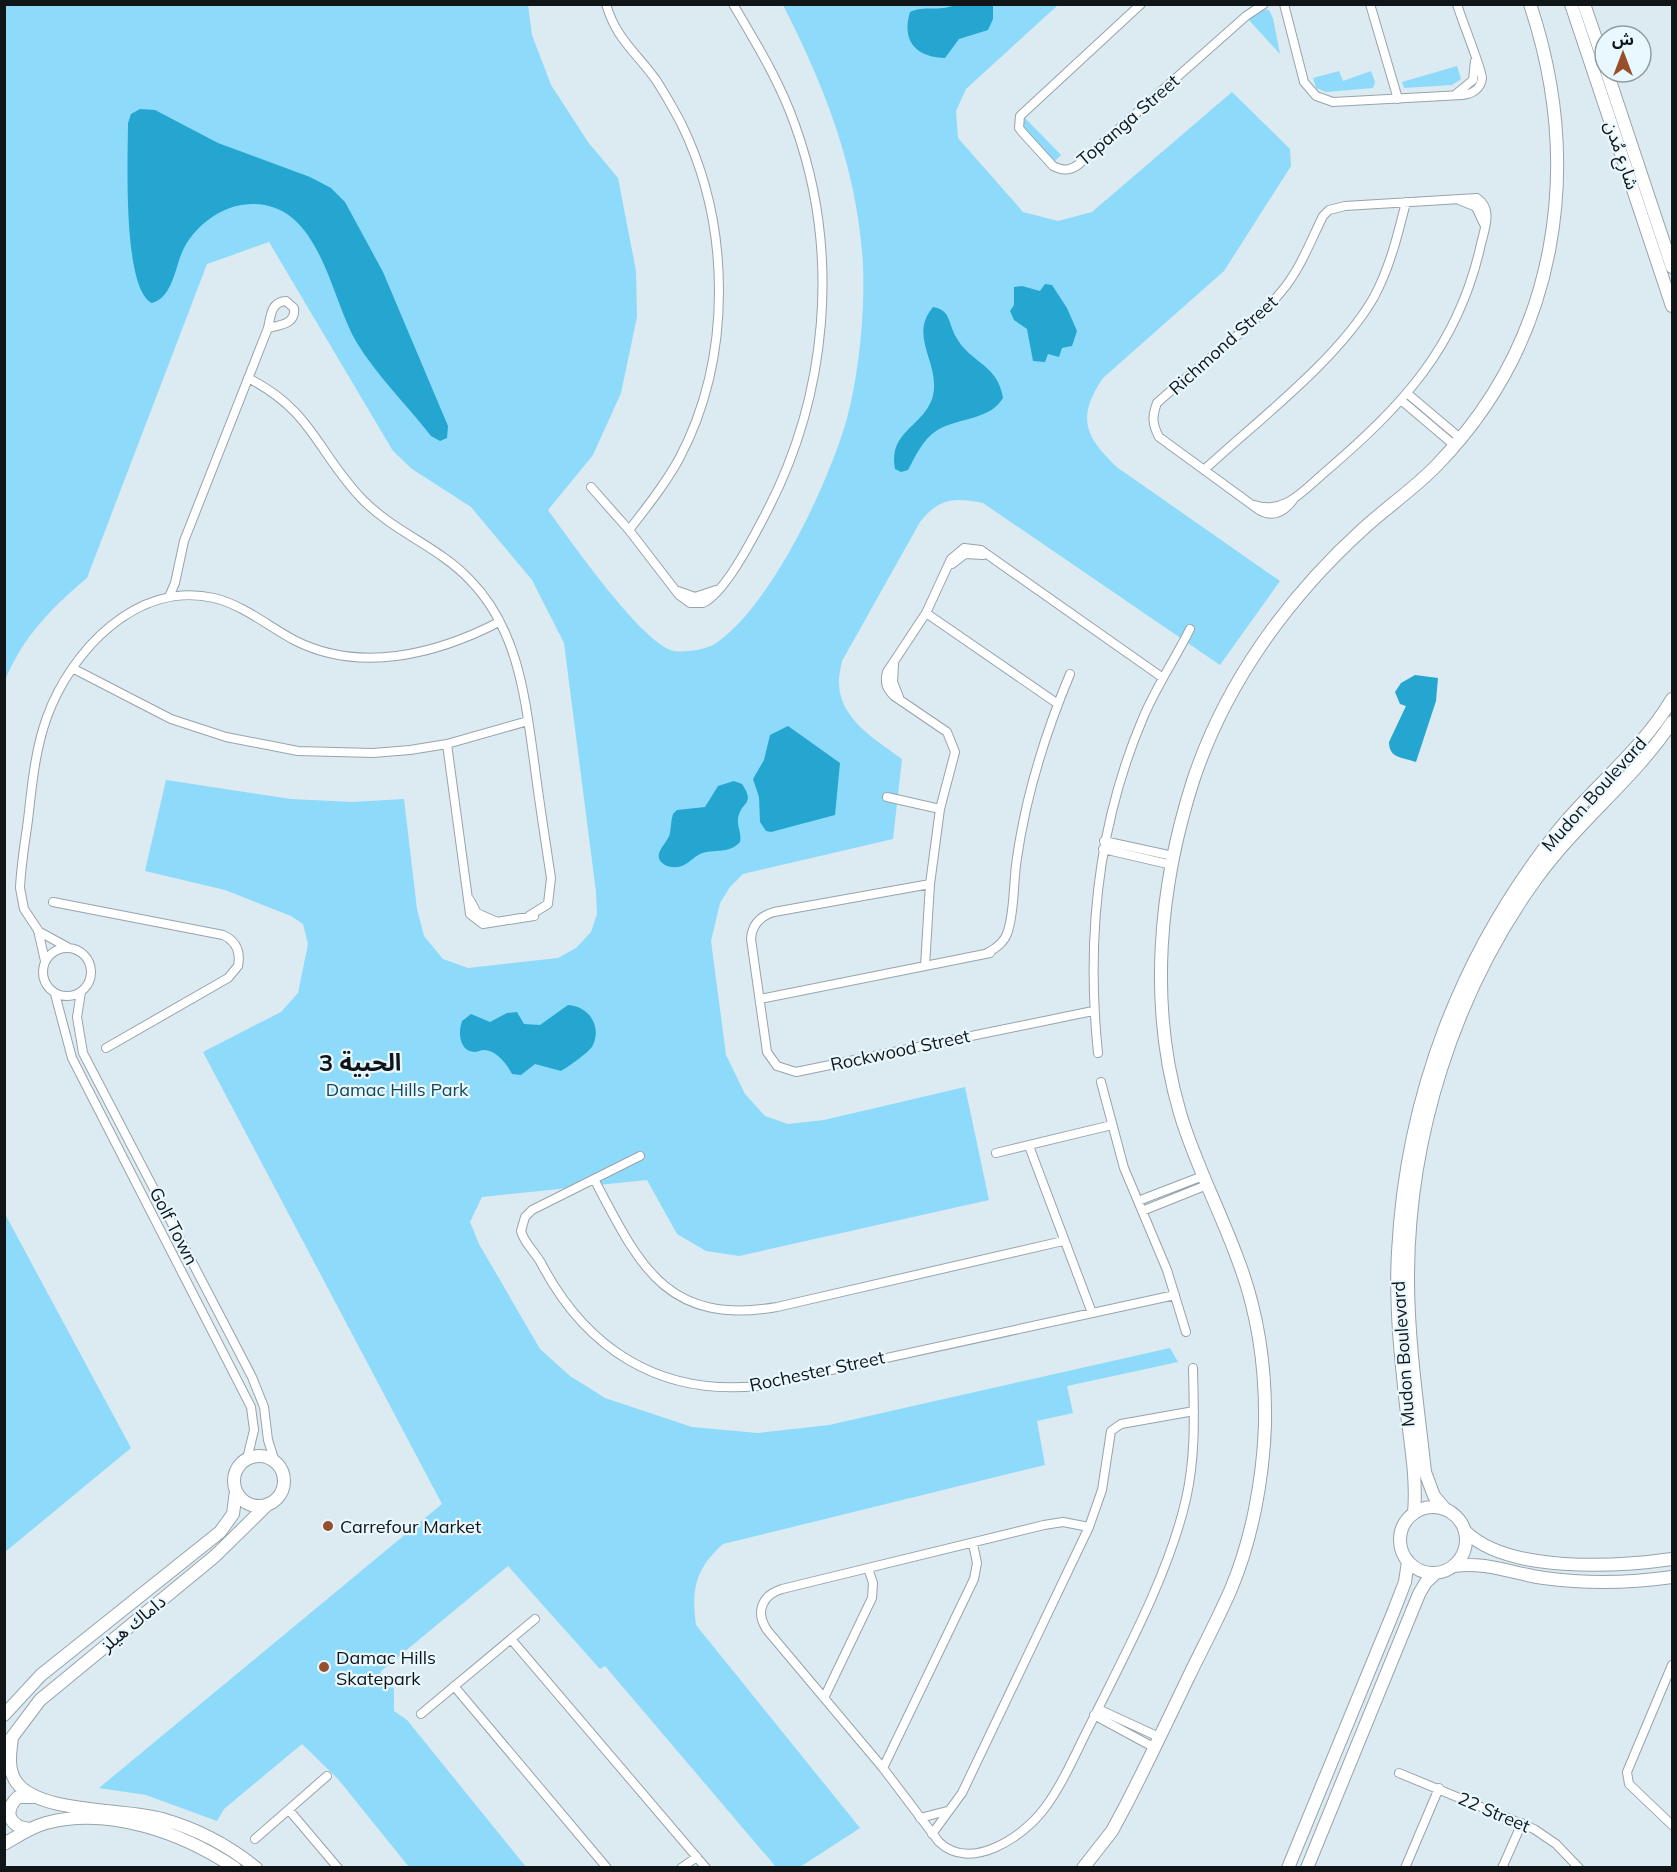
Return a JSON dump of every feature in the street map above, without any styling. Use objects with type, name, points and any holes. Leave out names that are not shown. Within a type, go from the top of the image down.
[{"type":"street","points":[[606,4],[621,40],[655,78],[682,126],[705,189],[718,255],[719,300],[715,345],[694,425],[667,479],[629,530]]},
{"type":"street","points":[[591,487],[629,530],[675,589],[695,597],[707,595],[721,588],[758,528],[791,459],[813,386],[822,311],[820,235],[806,160],[780,88],[733,4]]},
{"type":"street","name":"Topanga Street","points":[[1141,4],[1020,116],[1019,128],[1059,170],[1073,168],[1079,164],[1246,16],[1264,4]]},
{"type":"street","points":[[1284,4],[1304,82],[1316,96],[1333,102],[1455,95],[1473,80],[1474,58],[1457,4]]},
{"type":"street","points":[[1370,4],[1398,99]]},
{"type":"street","points":[[1083,1868],[1112,1831],[1232,1587],[1247,1542],[1262,1465],[1265,1425],[1260,1344],[1240,1266],[1180,1113],[1165,1043],[1161,966],[1163,927],[1172,860],[1201,760],[1226,706],[1264,640],[1286,610],[1330,561],[1436,467],[1482,411],[1518,347],[1535,305],[1551,243],[1558,170],[1558,133],[1547,60],[1530,4]]},
{"type":"street","name":"شارع مُدن","points":[[1571,4],[1672,306]]},
{"type":"street","points":[[1584,4],[1593,30]]},
{"type":"street","name":"شارع مُدن","points":[[1611,84],[1672,267]]},
{"type":"street","name":"Richmond Street","points":[[1470,196],[1482,202],[1487,213],[1485,228],[1474,272],[1449,332],[1408,394],[1371,433],[1293,500],[1275,508],[1254,505],[1158,437],[1153,426],[1153,414],[1157,403],[1281,293],[1295,273],[1323,216],[1329,210],[1337,207],[1406,202],[1470,196]]},
{"type":"street","points":[[1204,470],[1326,358],[1361,318],[1386,272],[1406,202]]},
{"type":"street","points":[[169,597],[176,578],[184,541],[268,328]]},
{"type":"street","points":[[248,378],[266,387],[298,413],[361,498],[382,517],[454,564],[472,581],[499,622],[522,678],[551,878],[555,890],[554,904],[543,914],[499,922],[477,913],[468,891],[447,744]]},
{"type":"street","points":[[1408,394],[1457,442]]},
{"type":"street","points":[[1402,401],[1457,442]]},
{"type":"street","points":[[925,966],[930,884],[940,809],[954,760],[954,744],[947,732],[889,691],[885,679],[926,613],[954,554],[964,548],[976,548],[1163,678]]},
{"type":"street","points":[[176,578],[186,595]]},
{"type":"street","points":[[45,962],[38,930],[24,909],[20,888],[36,759],[48,716],[77,666],[99,635],[118,619],[136,608],[169,597],[186,595],[226,602],[309,647],[353,657],[375,658],[434,648],[476,634],[499,622]]},
{"type":"street","points":[[926,613],[1058,704]]},
{"type":"street","points":[[1098,1053],[1094,1011],[1093,931],[1103,845],[1128,757],[1163,678],[1190,629]]},
{"type":"street","points":[[77,666],[96,679],[171,719],[226,737],[298,751],[373,753],[447,744],[528,721]]},
{"type":"street","points":[[760,999],[987,953],[1003,949],[1008,944],[1012,932],[1011,917],[1017,858],[1028,801],[1058,704],[1070,675]]},
{"type":"street","name":"Mudon Boulevard","points":[[1414,1513],[1414,1477],[1397,1318],[1398,1254],[1405,1172],[1420,1102],[1434,1053],[1468,972],[1521,880],[1576,810],[1649,733],[1672,699]]},
{"type":"street","name":"Mudon Boulevard","points":[[1445,1509],[1434,1496],[1425,1472],[1408,1303],[1413,1199],[1419,1159],[1432,1102],[1467,1004],[1498,939],[1521,900],[1564,842],[1649,752],[1672,722]]},
{"type":"street","points":[[887,797],[940,809]]},
{"type":"street","points":[[1103,845],[1172,860]]},
{"type":"street","name":"Rockwood Street","points":[[930,884],[764,916],[753,928],[751,939],[769,1057],[777,1066],[791,1072],[1094,1011]]},
{"type":"street","points":[[53,902],[223,935],[232,941],[238,950],[238,966],[228,978],[105,1048]]},
{"type":"street","points":[[38,930],[80,952],[90,967],[87,985],[81,992],[64,996],[55,994],[45,983],[43,968],[45,962],[51,953],[61,949],[72,949]]},
{"type":"street","name":"Golf Town","points":[[81,992],[77,1017],[83,1053],[252,1377],[264,1407],[268,1440],[275,1462]]},
{"type":"street","name":"Golf Town","points":[[55,994],[72,1058],[251,1407],[254,1430],[247,1459]]},
{"type":"street","points":[[1101,1082],[1112,1125],[1138,1201],[1175,1295],[1186,1332]]},
{"type":"street","points":[[996,1153],[1112,1125]]},
{"type":"street","points":[[1029,1146],[1092,1313]]},
{"type":"street","name":"Rochester Street","points":[[640,1156],[528,1213],[522,1222],[522,1236],[538,1257],[562,1301],[590,1332],[638,1366],[681,1382],[711,1387],[758,1386],[1175,1295]]},
{"type":"street","points":[[594,1179],[645,1269],[683,1298],[706,1307],[730,1311],[777,1307],[1063,1241]]},
{"type":"street","points":[[1138,1201],[1205,1181]]},
{"type":"street","points":[[1142,1210],[1205,1181]]},
{"type":"street","points":[[1089,1527],[1053,1523],[773,1592],[761,1605],[762,1623],[883,1768],[947,1852],[959,1857],[972,1857],[1018,1834],[1045,1808],[1096,1712],[1158,1580],[1179,1527],[1192,1470],[1193,1368]]},
{"type":"street","points":[[932,1834],[962,1793],[1089,1527],[1102,1490],[1109,1437],[1115,1426],[1194,1411]]},
{"type":"street","points":[[261,1456],[275,1462],[281,1470],[284,1484],[278,1497],[268,1504],[249,1504],[236,1491],[235,1473],[247,1459],[261,1456]]},
{"type":"street","name":"داماك هيلز","points":[[4,1715],[41,1675],[220,1532],[233,1514],[236,1491]]},
{"type":"street","name":"داماك هيلز","points":[[4,1748],[14,1732],[54,1687],[215,1556],[268,1504]]},
{"type":"street","points":[[1288,1868],[1405,1582],[1408,1561],[1400,1541],[1401,1530],[1414,1513],[1434,1507],[1445,1509],[1454,1514],[1466,1532],[1493,1550],[1541,1561],[1607,1565],[1672,1559]]},
{"type":"street","points":[[1454,1566],[1462,1556],[1466,1544],[1466,1532]]},
{"type":"street","points":[[883,1768],[974,1580],[977,1563],[973,1544]]},
{"type":"street","points":[[1408,1561],[1426,1572],[1478,1564],[1541,1578],[1571,1581],[1630,1582],[1672,1577]]},
{"type":"street","points":[[824,1698],[872,1598],[873,1583],[868,1568]]},
{"type":"street","points":[[1307,1868],[1419,1594],[1436,1572]]},
{"type":"street","points":[[421,1714],[535,1619]]},
{"type":"street","points":[[511,1639],[706,1868]]},
{"type":"street","points":[[1672,1665],[1632,1762],[1633,1777],[1641,1794],[1672,1825]]},
{"type":"street","points":[[454,1686],[606,1868]]},
{"type":"street","points":[[1096,1712],[1157,1742]]},
{"type":"street","points":[[14,1732],[10,1752],[12,1773],[17,1783],[36,1797]]},
{"type":"street","name":"22 Street","points":[[1400,1773],[1522,1823],[1556,1844],[1580,1868]]},
{"type":"street","points":[[255,1839],[327,1776]]},
{"type":"street","points":[[1405,1868],[1439,1788]]},
{"type":"street","points":[[30,1829],[18,1827],[10,1821],[8,1813],[11,1803],[18,1797],[36,1797],[68,1805],[151,1816],[181,1825],[214,1839],[256,1868]]},
{"type":"street","points":[[289,1809],[338,1868]]},
{"type":"street","points":[[920,1818],[950,1809]]},
{"type":"street","points":[[4,1844],[30,1829],[78,1817],[130,1822],[185,1840],[236,1868]]},
{"type":"street","points":[[1502,1868],[1522,1823]]},
{"type":"street","points":[[681,1868],[697,1857]]},
{"type":"green space","name":"Damac Hills Park","points":[[5,5],[528,5],[532,35],[551,85],[588,142],[618,178],[636,271],[637,317],[621,393],[593,455],[548,510],[626,611],[644,631],[674,651],[698,650],[719,641],[739,623],[759,599],[778,571],[812,509],[826,478],[851,404],[862,324],[863,265],[860,230],[847,163],[837,130],[813,67],[783,5],[1058,5],[966,89],[956,111],[958,138],[1023,212],[1058,221],[1092,212],[1232,92],[1290,149],[1291,166],[1224,271],[1103,378],[1089,405],[1087,416],[1092,436],[1118,468],[1280,581],[1220,665],[983,503],[955,500],[941,504],[920,522],[842,661],[839,676],[841,697],[853,719],[902,759],[893,839],[743,874],[730,887],[720,903],[711,941],[726,1055],[745,1094],[765,1116],[788,1124],[824,1120],[965,1087],[989,1200],[739,1256],[706,1251],[677,1234],[647,1180],[482,1197],[470,1222],[479,1244],[540,1349],[570,1376],[605,1398],[692,1427],[758,1433],[829,1425],[1170,1348],[1178,1362],[1067,1386],[1073,1413],[1037,1421],[1045,1465],[723,1544],[707,1562],[701,1571],[695,1590],[696,1625],[860,1828],[800,1867],[776,1867],[605,1666],[600,1669],[508,1566],[380,1672],[394,1689],[394,1711],[407,1720],[526,1867],[409,1867],[338,1779],[302,1744],[224,1809],[217,1821],[146,1795],[99,1788],[442,1504],[203,1052],[281,1012],[298,993],[308,944],[303,924],[291,916],[225,890],[145,871],[166,780],[291,799],[352,802],[404,799],[417,909],[424,936],[443,959],[468,968],[558,958],[576,948],[591,932],[597,914],[596,892],[564,643],[532,580],[471,507],[412,469],[393,451],[269,242],[207,264],[87,578],[39,624],[12,664],[5,680]]},
{"type":"green space","points":[[1258,9],[1269,10],[1273,18],[1280,54],[1246,17]]},
{"type":"green space","points":[[1457,66],[1461,79],[1452,85],[1404,88],[1402,82]]},
{"type":"green space","points":[[1339,71],[1343,81],[1371,71],[1375,82],[1373,88],[1326,92],[1316,88],[1313,78]]},
{"type":"green space","points":[[1025,118],[1061,155],[1052,164],[1017,126]]},
{"type":"green space","points":[[5,1214],[131,1448],[4,1552]]},
{"type":"shaded area","points":[[954,5],[993,5],[993,19],[988,30],[959,39],[945,58],[926,55],[919,51],[914,46],[908,32],[910,12]]},
{"type":"shaded area","points":[[140,109],[155,110],[218,143],[310,177],[331,188],[345,202],[383,272],[448,426],[447,438],[440,441],[431,436],[365,355],[348,325],[323,262],[312,242],[300,225],[284,212],[265,205],[246,204],[228,208],[212,217],[189,239],[165,295],[152,303],[142,293],[131,249],[128,191],[128,123],[131,114]]},
{"type":"shaded area","points":[[1045,284],[1052,285],[1067,308],[1077,331],[1072,346],[1062,348],[1059,357],[1048,354],[1045,362],[1033,361],[1027,329],[1014,320],[1010,311],[1014,305],[1014,287],[1022,286],[1040,291]]},
{"type":"shaded area","points":[[933,307],[946,314],[962,346],[996,378],[1003,398],[990,411],[931,434],[923,443],[908,470],[901,472],[895,469],[896,446],[921,417],[932,399],[933,375],[923,330],[926,318]]},
{"type":"shaded area","points":[[1415,675],[1438,678],[1436,701],[1416,762],[1391,752],[1389,742],[1406,706],[1400,704],[1395,692],[1401,683]]},
{"type":"shaded area","points":[[788,726],[840,763],[835,815],[771,832],[766,831],[760,822],[759,797],[753,779],[764,760],[770,735]]},
{"type":"shaded area","points":[[734,781],[742,784],[748,796],[738,818],[740,842],[731,849],[700,854],[679,867],[665,865],[659,853],[669,837],[673,814],[677,810],[705,807],[718,786]]},
{"type":"shaded area","points":[[568,1005],[587,1013],[596,1030],[593,1045],[588,1051],[561,1071],[535,1064],[521,1075],[512,1074],[497,1055],[483,1050],[469,1051],[461,1040],[462,1021],[471,1014],[490,1022],[507,1013],[517,1012],[524,1024],[540,1025]]},
{"type":"place","name":"Carrefour Market","points":[[328,1526]]},
{"type":"place","name":"Damac Hills Skatepark","points":[[324,1667]]},
{"type":"district","name":"الحبية 3","points":[[360,1062]]}]
